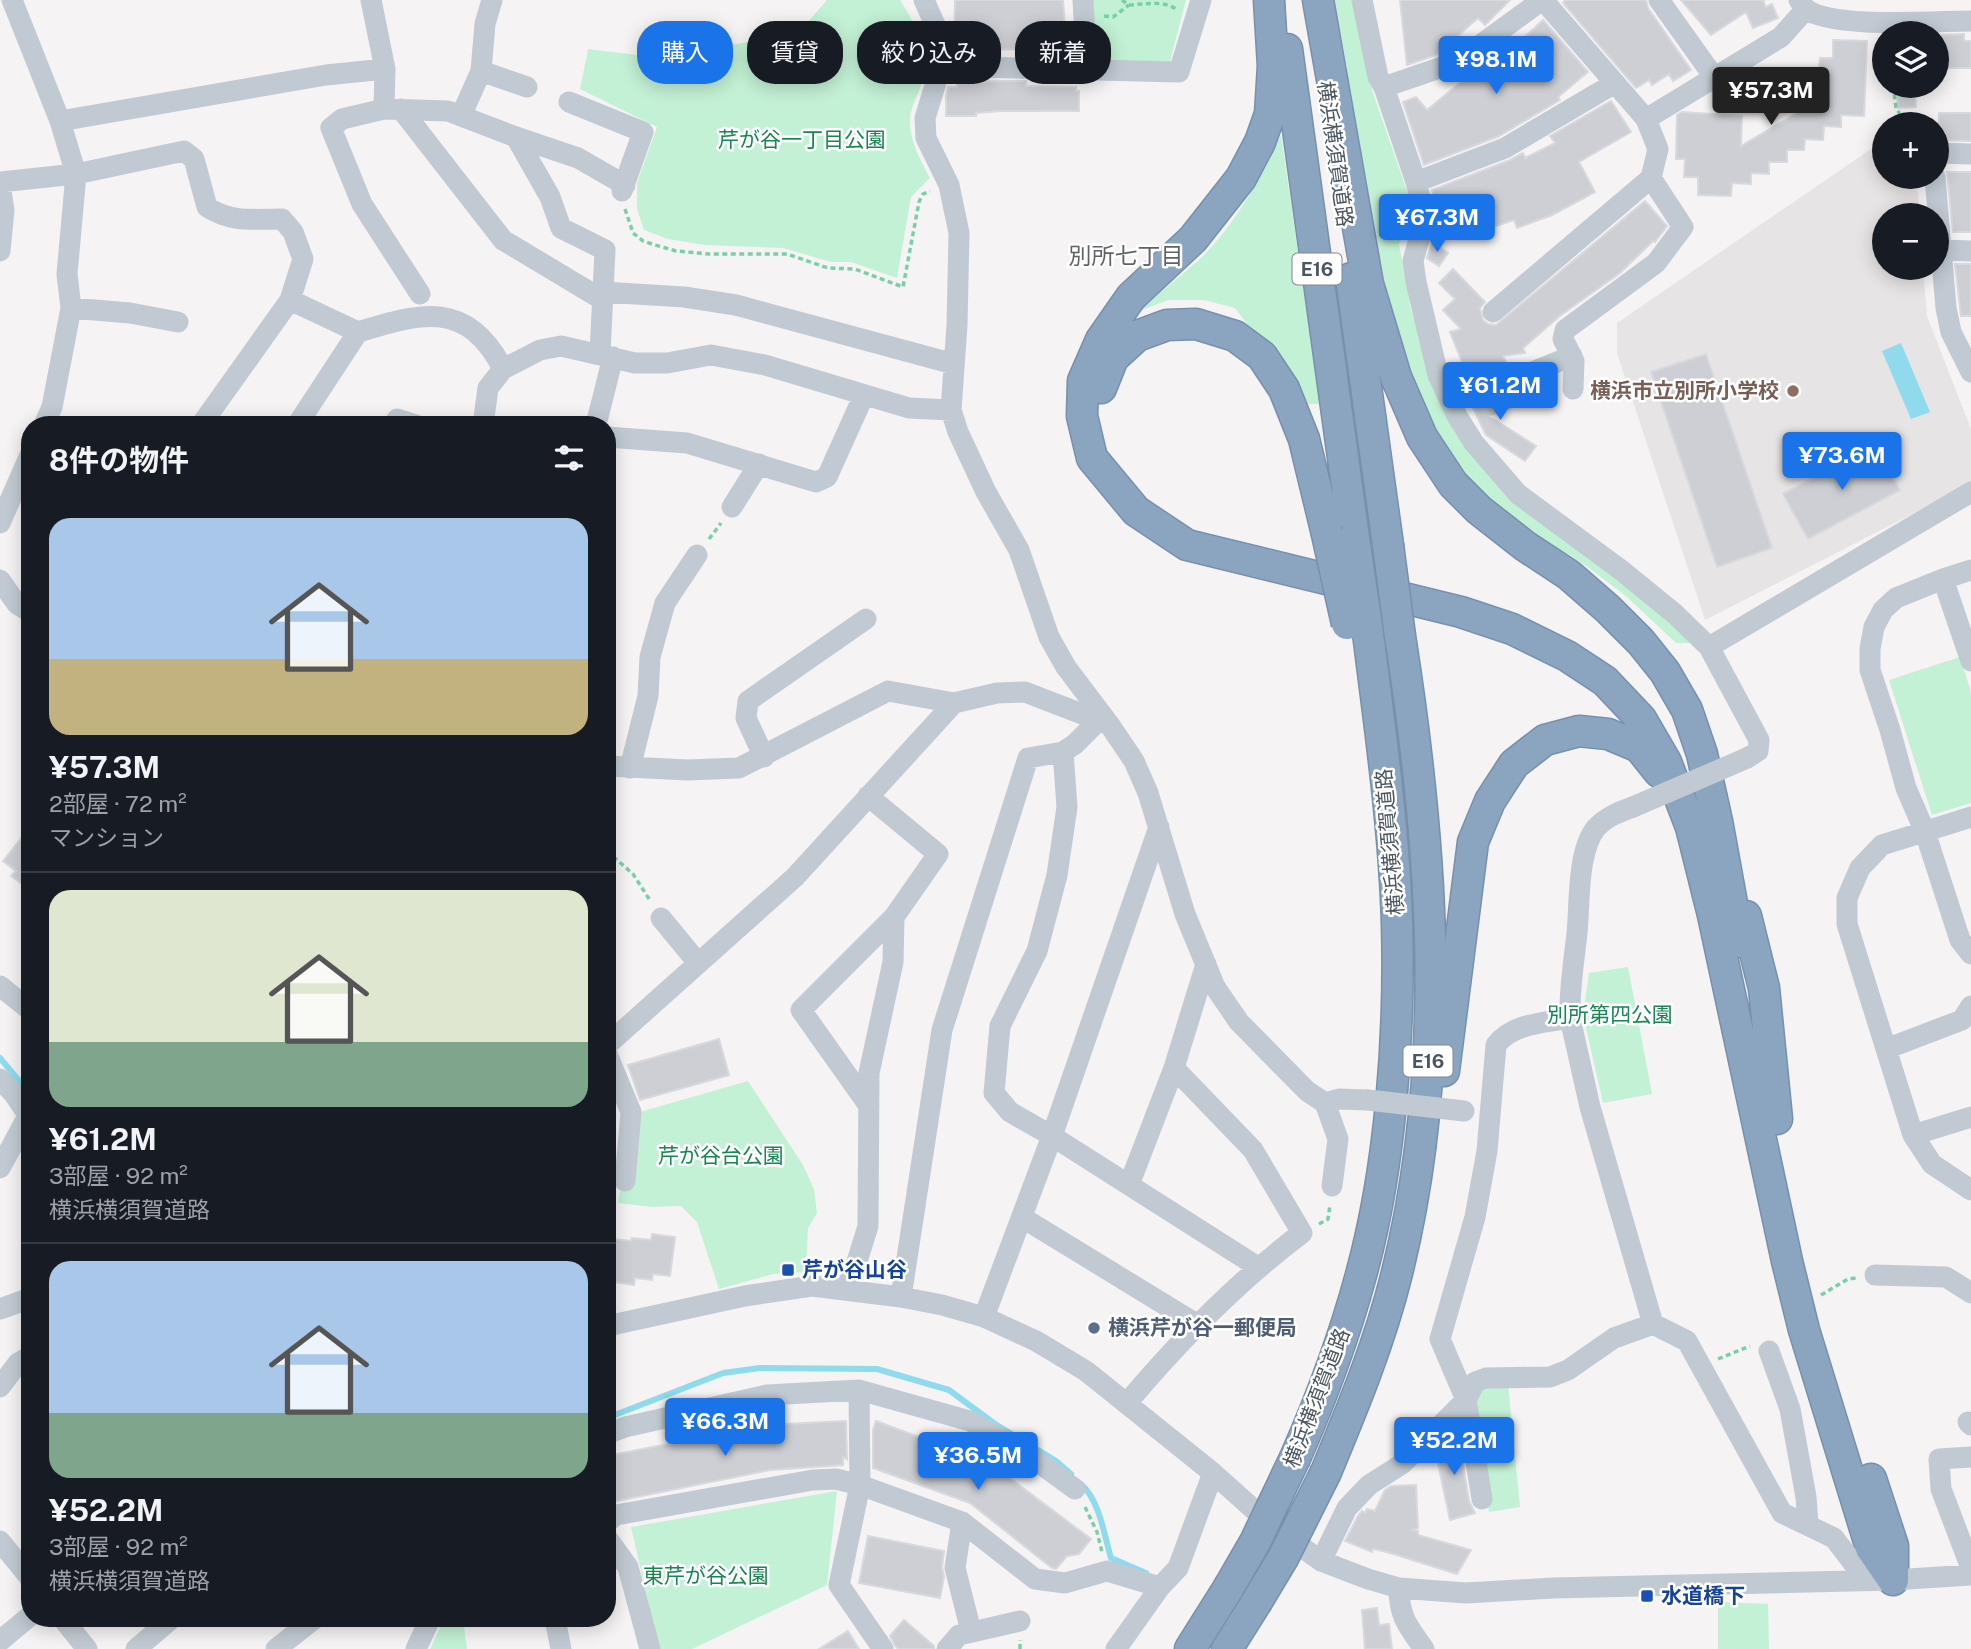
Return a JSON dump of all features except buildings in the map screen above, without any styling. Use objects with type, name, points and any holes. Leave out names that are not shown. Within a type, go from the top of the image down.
[{"type":"highway","points":[[1269,0],[1273,66],[1270,114],[1260,142],[1241,178],[1193,239],[1131,297],[1101,340],[1083,381],[1082,416],[1092,458],[1136,511],[1187,545],[1461,611],[1512,629],[1567,656],[1605,681],[1641,719],[1704,824]]},
{"type":"highway","name":"横浜横須賀道路","points":[[1191,1649],[1255,1542],[1295,1458],[1319,1405],[1362,1272],[1376,1210],[1386,1139],[1398,996],[1397,921],[1390,822],[1340,534],[1280,0]]},
{"type":"highway","points":[[1315,0],[1368,284],[1396,377],[1422,438],[1453,484],[1479,510],[1525,546],[1569,575],[1608,608],[1665,672],[1687,710],[1702,754],[1704,824]]},
{"type":"highway","name":"横浜横須賀道路","points":[[1227,1649],[1283,1558],[1326,1472],[1377,1343],[1411,1213],[1428,1067],[1430,918],[1424,816],[1315,0]]},
{"type":"highway","points":[[1340,534],[1284,389],[1262,356],[1235,336],[1196,324],[1177,324],[1137,336],[1113,358],[1097,397],[1101,430],[1109,458],[1131,485],[1158,511],[1209,537],[1468,596],[1574,637],[1620,670],[1665,721],[1687,755],[1768,1122],[1804,1330],[1880,1580]]},
{"type":"highway","points":[[1411,1213],[1437,1120],[1454,1007],[1473,842],[1490,801],[1514,764],[1545,740],[1579,731],[1608,734],[1639,747],[1704,824]]},
{"type":"street","points":[[12,0],[60,121],[76,174],[67,274],[71,308],[48,416]]},
{"type":"street","points":[[371,0],[392,109],[503,240],[603,296],[684,297],[736,305],[954,364]]},
{"type":"street","points":[[461,116],[481,71],[485,24],[492,0]]},
{"type":"street","points":[[924,0],[933,21]]},
{"type":"street","points":[[1083,0],[1084,21]]},
{"type":"street","points":[[1362,0],[1381,82],[1416,182],[1425,217],[1413,261],[1438,375],[1452,406],[1474,443],[1518,494],[1622,570],[1675,614],[1709,647],[1759,740],[1758,751],[1746,758],[1609,816],[1588,842],[1581,873],[1569,996],[1570,1018],[1594,1121],[1653,1324]]},
{"type":"street","points":[[1381,82],[1457,62],[1543,0],[1646,119],[1658,149],[1651,178],[1493,312]]},
{"type":"street","points":[[1659,0],[1714,77]]},
{"type":"street","points":[[1646,119],[1781,37],[1802,5],[1828,17],[1867,21],[1961,14]]},
{"type":"street","points":[[1111,71],[1179,72],[1199,7]]},
{"type":"street","points":[[60,121],[326,75],[385,69]]},
{"type":"street","points":[[481,71],[527,87]]},
{"type":"street","points":[[1416,182],[1505,148],[1615,83]]},
{"type":"street","points":[[935,84],[925,118],[926,138],[949,184],[959,233],[959,285],[951,410],[969,458],[1019,550],[1049,637],[1066,667],[1134,761],[1148,793],[1185,914],[1215,987],[1239,1022],[1307,1091],[1325,1103],[1338,1139],[1332,1186]]},
{"type":"street","points":[[419,294],[362,205],[331,128],[342,119],[392,109],[448,111],[578,158],[624,188],[643,132],[569,102]]},
{"type":"street","points":[[516,137],[550,197],[561,228],[605,250],[603,296],[606,355],[597,416]]},
{"type":"street","points":[[0,251],[4,210],[0,183],[76,174],[184,151],[194,159],[207,208],[221,216],[237,220],[282,219],[293,232],[303,259],[290,300],[207,416]]},
{"type":"street","points":[[1949,153],[1971,154]]},
{"type":"street","points":[[1573,389],[1574,360],[1563,339],[1565,330],[1656,263],[1682,228],[1651,178]]},
{"type":"street","points":[[1949,250],[1971,251]]},
{"type":"street","points":[[1944,280],[1951,332],[1966,352],[1971,372]]},
{"type":"street","points":[[290,300],[358,332]]},
{"type":"street","points":[[71,308],[131,313],[178,322]]},
{"type":"street","points":[[303,416],[358,332],[407,317],[441,315],[469,326],[497,357],[503,369]]},
{"type":"street","points":[[484,416],[488,388],[503,369],[540,350],[561,346],[635,363],[667,363],[711,355],[765,365],[909,408],[951,410]]},
{"type":"street","points":[[1438,375],[1493,382],[1516,374],[1525,375],[1572,356]]},
{"type":"street","points":[[616,438],[687,443],[816,482],[827,477],[864,394]]},
{"type":"street","points":[[732,507],[759,464]]},
{"type":"street","points":[[0,523],[15,490]]},
{"type":"street","points":[[1709,647],[1971,492]]},
{"type":"street","points":[[630,768],[648,696],[650,657],[665,603],[697,555]]},
{"type":"street","points":[[1971,570],[1896,597],[1883,610],[1874,628],[1870,649],[1870,670],[1906,788],[1925,832],[1960,940],[1971,954]]},
{"type":"street","points":[[1943,579],[1971,661]]},
{"type":"street","points":[[0,580],[21,606]]},
{"type":"street","points":[[764,757],[746,718],[748,701],[866,619]]},
{"type":"street","points":[[616,767],[688,770],[739,768],[888,691],[954,703],[997,693],[1025,692],[1082,714],[1103,716]]},
{"type":"street","points":[[616,1037],[795,877],[954,703]]},
{"type":"street","points":[[901,1297],[942,1031],[1028,758],[1063,752],[1103,716]]},
{"type":"street","points":[[1063,752],[1067,807],[1057,875],[1037,951],[1000,1026],[994,1093],[1010,1112],[1258,1267]]},
{"type":"street","points":[[869,796],[938,854],[894,917],[802,1010],[869,1106]]},
{"type":"street","points":[[1971,817],[1882,845],[1860,868],[1847,898],[1847,924],[1913,1135],[1932,1164],[1971,1190]]},
{"type":"street","points":[[984,1317],[1023,1218],[1159,827]]},
{"type":"street","points":[[845,1290],[868,1226],[869,1073],[893,962],[894,917]]},
{"type":"street","points":[[661,918],[698,963]]},
{"type":"street","points":[[1129,1185],[1174,1068],[1206,964]]},
{"type":"street","points":[[0,986],[21,1003]]},
{"type":"street","points":[[1886,1049],[1962,1020],[1971,1006]]},
{"type":"street","points":[[1482,1499],[1466,1399],[1440,1339],[1475,1217],[1487,1151],[1496,1045],[1503,1036],[1516,1029],[1570,1018]]},
{"type":"street","points":[[1127,1403],[1164,1359],[1198,1325],[1258,1267],[1302,1233],[1253,1150],[1174,1068]]},
{"type":"street","points":[[616,1076],[631,1112],[625,1181]]},
{"type":"street","points":[[0,1079],[21,1105]]},
{"type":"street","points":[[1325,1103],[1339,1099],[1368,1100],[1489,1114]]},
{"type":"street","points":[[1913,1135],[1971,1117]]},
{"type":"street","points":[[0,1168],[21,1131]]},
{"type":"street","points":[[1023,1218],[1198,1325]]},
{"type":"street","points":[[1875,1275],[1946,1278],[1971,1293]]},
{"type":"street","points":[[616,1324],[745,1296],[812,1286],[901,1297],[984,1317],[1046,1347],[1086,1371],[1213,1473],[1271,1525],[1321,1561],[1399,1588],[1466,1593],[1971,1575]]},
{"type":"street","points":[[0,1308],[21,1301]]},
{"type":"street","points":[[1321,1561],[1347,1508],[1369,1485],[1402,1464],[1466,1399],[1475,1382],[1486,1378],[1550,1377],[1568,1370],[1614,1338],[1653,1324],[1687,1341],[1782,1513],[1834,1538],[1880,1580]]},
{"type":"street","points":[[1763,1346],[1790,1409],[1807,1497],[1808,1525]]},
{"type":"street","points":[[0,1387],[21,1361]]},
{"type":"street","points":[[859,1390],[860,1485],[839,1585],[883,1649]]},
{"type":"street","points":[[616,1430],[767,1395],[859,1390],[970,1421],[1027,1454],[1075,1489]]},
{"type":"street","points":[[1971,1457],[1939,1459],[1941,1489],[1971,1568]]},
{"type":"street","points":[[1116,1649],[1160,1587],[1178,1568],[1213,1473]]},
{"type":"street","points":[[616,1515],[813,1480],[836,1479],[962,1522],[1035,1579],[1065,1583],[1107,1571],[1160,1587]]},
{"type":"street","points":[[962,1522],[955,1568],[971,1631]]},
{"type":"street","points":[[0,1541],[21,1567]]},
{"type":"street","points":[[616,1550],[628,1567],[650,1649]]},
{"type":"street","points":[[1399,1588],[1399,1607],[1403,1619],[1424,1649]]},
{"type":"street","points":[[947,1649],[960,1635],[1020,1621]]},
{"type":"street","points":[[0,1641],[21,1624]]},
{"type":"street","points":[[69,1627],[87,1649]]},
{"type":"street","points":[[136,1649],[162,1627]]},
{"type":"street","points":[[276,1649],[304,1627]]},
{"type":"street","points":[[416,1649],[426,1627]]},
{"type":"street","points":[[557,1627],[561,1649]]},
{"type":"path","points":[[1122,0],[1129,5]]},
{"type":"path","points":[[1101,15],[1113,17],[1129,5],[1163,1],[1179,10],[1199,7]]},
{"type":"path","points":[[624,188],[626,217],[633,233],[643,241],[687,252],[787,254],[828,268],[855,269],[903,287],[919,202],[923,194],[936,188]]},
{"type":"path","points":[[697,555],[732,507]]},
{"type":"path","points":[[616,859],[633,874],[661,918]]},
{"type":"path","points":[[1302,1233],[1328,1219],[1332,1186]]},
{"type":"path","points":[[1821,1295],[1848,1279],[1875,1275]]},
{"type":"path","points":[[1700,1366],[1763,1346]]},
{"type":"path","points":[[1075,1489],[1097,1532],[1107,1571]]},
{"type":"shaded area","name":"横浜市立別所小学校","points":[[1872,148],[1872,189],[1915,189],[1918,192],[1918,203],[1872,203],[1872,280],[1924,280],[1927,316],[1971,429],[1971,484],[1705,620],[1617,353],[1617,323]]},
{"type":"green space","name":"芹が谷一丁目公園","points":[[827,0],[900,0],[913,21],[857,21],[857,84],[921,84],[911,112],[910,125],[916,149],[930,178],[911,197],[897,278],[851,262],[831,262],[783,248],[705,245],[668,239],[644,230],[637,209],[637,183],[657,127],[580,89],[588,49],[637,55],[637,84],[733,84],[733,45],[747,42],[747,84],[843,84],[843,21],[809,21]]},
{"type":"green space","points":[[1093,0],[1186,0],[1170,61],[1111,61],[1111,21],[1094,21]]},
{"type":"green space","points":[[1334,0],[1354,0],[1372,90],[1414,211],[1399,244],[1411,310],[1438,390],[1463,440],[1692,643],[1676,643],[1627,597],[1585,565],[1566,553],[1547,551],[1481,501],[1438,445],[1390,323],[1349,104],[1347,67]]},
{"type":"green space","points":[[1281,135],[1320,404],[1307,404],[1235,308],[1204,300],[1168,300],[1139,311],[1201,258],[1225,231],[1256,184]]},
{"type":"green space","points":[[1960,657],[1971,692],[1971,803],[1932,815],[1889,680]]},
{"type":"green space","name":"別所第四公園","points":[[1628,967],[1652,1094],[1603,1103],[1583,1015],[1589,973]]},
{"type":"green space","name":"芹が谷台公園","points":[[748,1081],[803,1165],[814,1189],[817,1213],[808,1228],[806,1272],[773,1274],[719,1289],[697,1222],[681,1206],[652,1207],[618,1203],[633,1114]]},
{"type":"green space","points":[[1508,1384],[1520,1507],[1489,1512],[1472,1400],[1480,1387]]},
{"type":"green space","name":"東芹が谷公園","points":[[837,1491],[827,1585],[692,1649],[659,1649],[631,1527]]},
{"type":"green space","points":[[1718,1602],[1768,1604],[1769,1649],[1718,1649]]},
{"type":"green space","points":[[440,1627],[464,1627],[467,1649],[430,1649]]},
{"type":"water","points":[[1901,343],[1930,412],[1911,419],[1882,351]]},
{"type":"waterway","points":[[0,1058],[21,1083]]},
{"type":"waterway","points":[[616,1415],[723,1373],[760,1368],[877,1369],[949,1390],[995,1424],[1056,1461],[1071,1474]]},
{"type":"waterway","points":[[1081,1484],[1093,1499],[1111,1558],[1146,1573]]},
{"type":"place","name":"横浜市立別所小学校","points":[[1793,391]]},
{"type":"place","name":"芹が谷山谷","points":[[788,1270]]},
{"type":"place","name":"横浜芹が谷一郵便局","points":[[1094,1328]]},
{"type":"place","name":"水道橋下","points":[[1647,1596]]},
{"type":"district","name":"別所七丁目","points":[[1126,256]]}]
